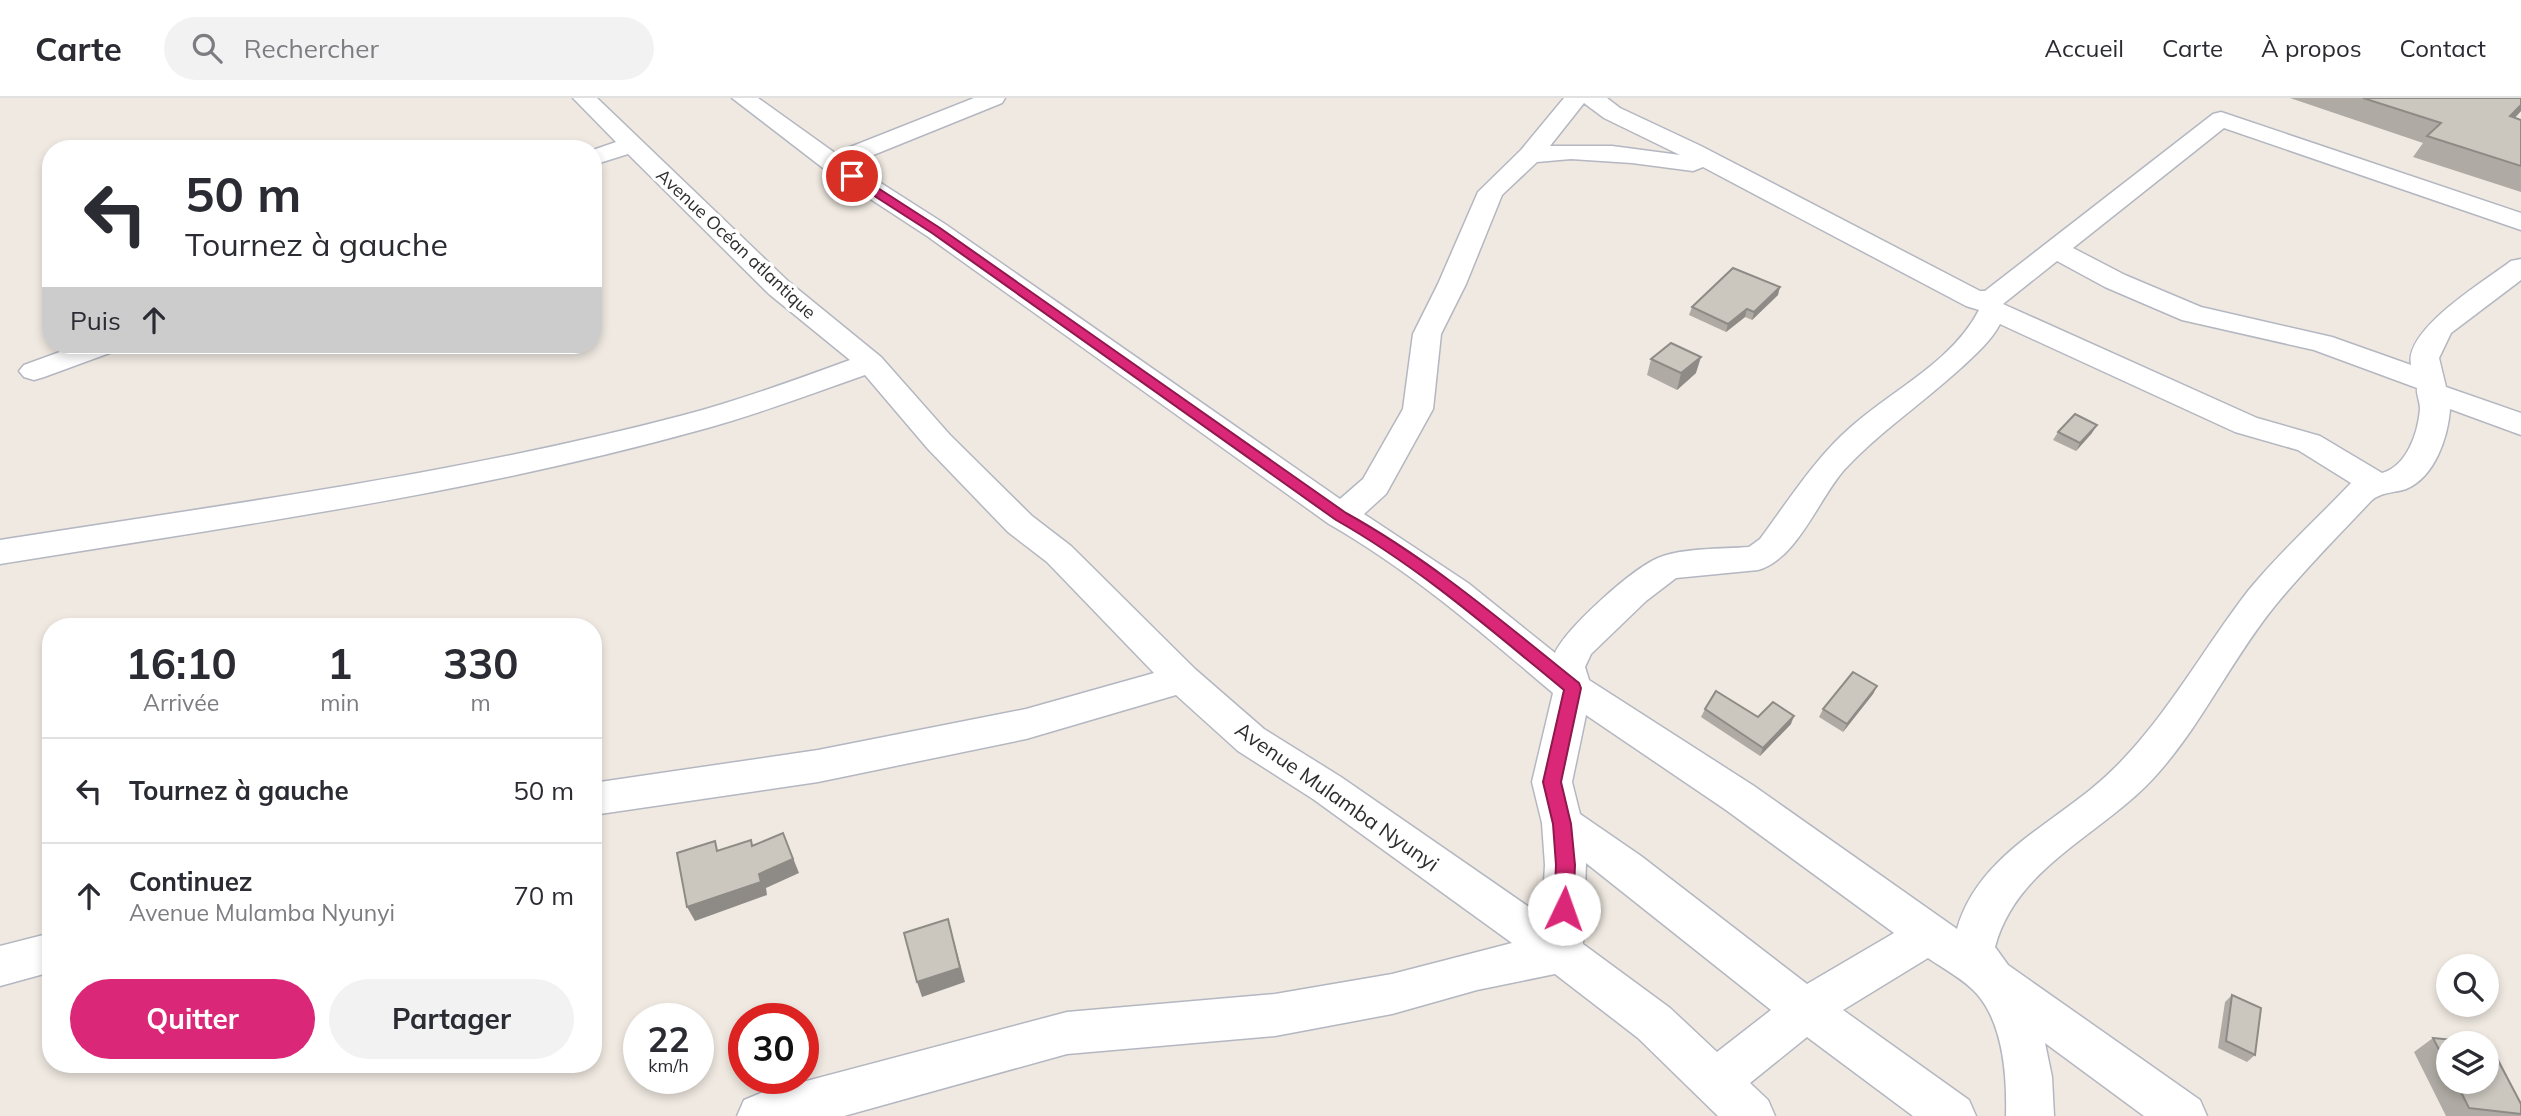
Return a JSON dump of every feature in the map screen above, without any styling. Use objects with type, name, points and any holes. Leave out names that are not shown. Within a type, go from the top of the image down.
[{"type":"street","name":"Avenue Océan atlantique","points":[[584,98],[779,288],[881,375]]},
{"type":"street","points":[[743,98],[832,163],[936,230],[1341,516],[1376,536],[1456,592],[1573,688],[1689,763],[1991,979],[2159,1109]]},
{"type":"street","points":[[832,163],[994,98]]},
{"type":"street","points":[[1341,516],[1375,486],[1418,410],[1427,334],[1452,284],[1490,192],[1530,155],[1576,98]]},
{"type":"street","points":[[1592,98],[1612,113],[1976,300],[2246,425],[2309,443],[2374,483],[2391,483],[2402,478],[2429,441],[2435,405],[2424,358],[2439,328],[2521,267]]},
{"type":"street","points":[[2209,98],[2521,203]]},
{"type":"street","points":[[761,1116],[1068,1032],[1275,1015],[1392,994],[1478,970],[1562,953],[1566,865],[1562,824],[1552,782],[1573,688],[1567,667],[1576,646],[1634,592],[1668,567],[1758,558],[1772,547],[1831,465],[1863,433],[1932,379],[1965,349],[1984,328],[1990,305],[2055,249],[2224,119],[2521,222]]},
{"type":"street","points":[[602,155],[631,145]]},
{"type":"street","points":[[1530,155],[1586,151],[1633,155],[1734,174]]},
{"type":"street","points":[[2055,249],[2115,281],[2192,314],[2322,343],[2521,425]]},
{"type":"street","points":[[34,371],[80,354]]},
{"type":"street","points":[[0,552],[466,473],[612,442],[881,375]]},
{"type":"street","name":"Avenue Mulamba Nyunyi","points":[[881,375],[1020,524],[1059,554],[1182,679],[1251,740],[1327,788],[1437,868],[1562,953],[1654,1023],[1751,1116]]},
{"type":"street","points":[[2030,1116],[2031,1100],[2023,1046],[2012,1013],[1973,950],[1980,924],[1999,889],[2036,851],[2105,800],[2146,761],[2262,598],[2363,490],[2374,483]]},
{"type":"street","points":[[602,798],[818,766],[1013,726],[1182,679]]},
{"type":"street","points":[[1562,824],[1626,869],[1744,964],[1952,1116]]},
{"type":"street","points":[[1716,1082],[1808,1009],[1876,963],[1931,936]]},
{"type":"street","points":[[0,966],[42,954]]},
{"type":"building","points":[[2363,98],[2521,98],[2521,105],[2510,116],[2521,120],[2521,166],[2427,136],[2441,123]]},
{"type":"building","points":[[1733,268],[1780,287],[1754,312],[1747,309],[1728,324],[1692,307]]},
{"type":"building","points":[[1671,343],[1701,357],[1681,373],[1651,359]]},
{"type":"building","points":[[2075,414],[2097,425],[2080,443],[2058,432]]},
{"type":"building","points":[[1853,672],[1877,686],[1847,724],[1823,709]]},
{"type":"building","points":[[1716,691],[1758,717],[1773,702],[1794,716],[1763,748],[1705,709]]},
{"type":"building","points":[[783,833],[793,859],[759,874],[761,882],[687,907],[677,853],[715,841],[717,851],[751,840],[752,846]]},
{"type":"building","points":[[948,919],[960,968],[917,982],[904,933]]},
{"type":"building","points":[[2232,995],[2261,1008],[2255,1055],[2226,1041]]},
{"type":"building","points":[[2499,1062],[2521,1104],[2521,1114],[2469,1108],[2462,1094],[2499,1094]]},
{"type":"route","points":[[852,176],[936,230],[1341,516],[1376,536],[1456,592],[1573,688],[1552,782],[1562,824],[1566,865],[1564,909]]}]
